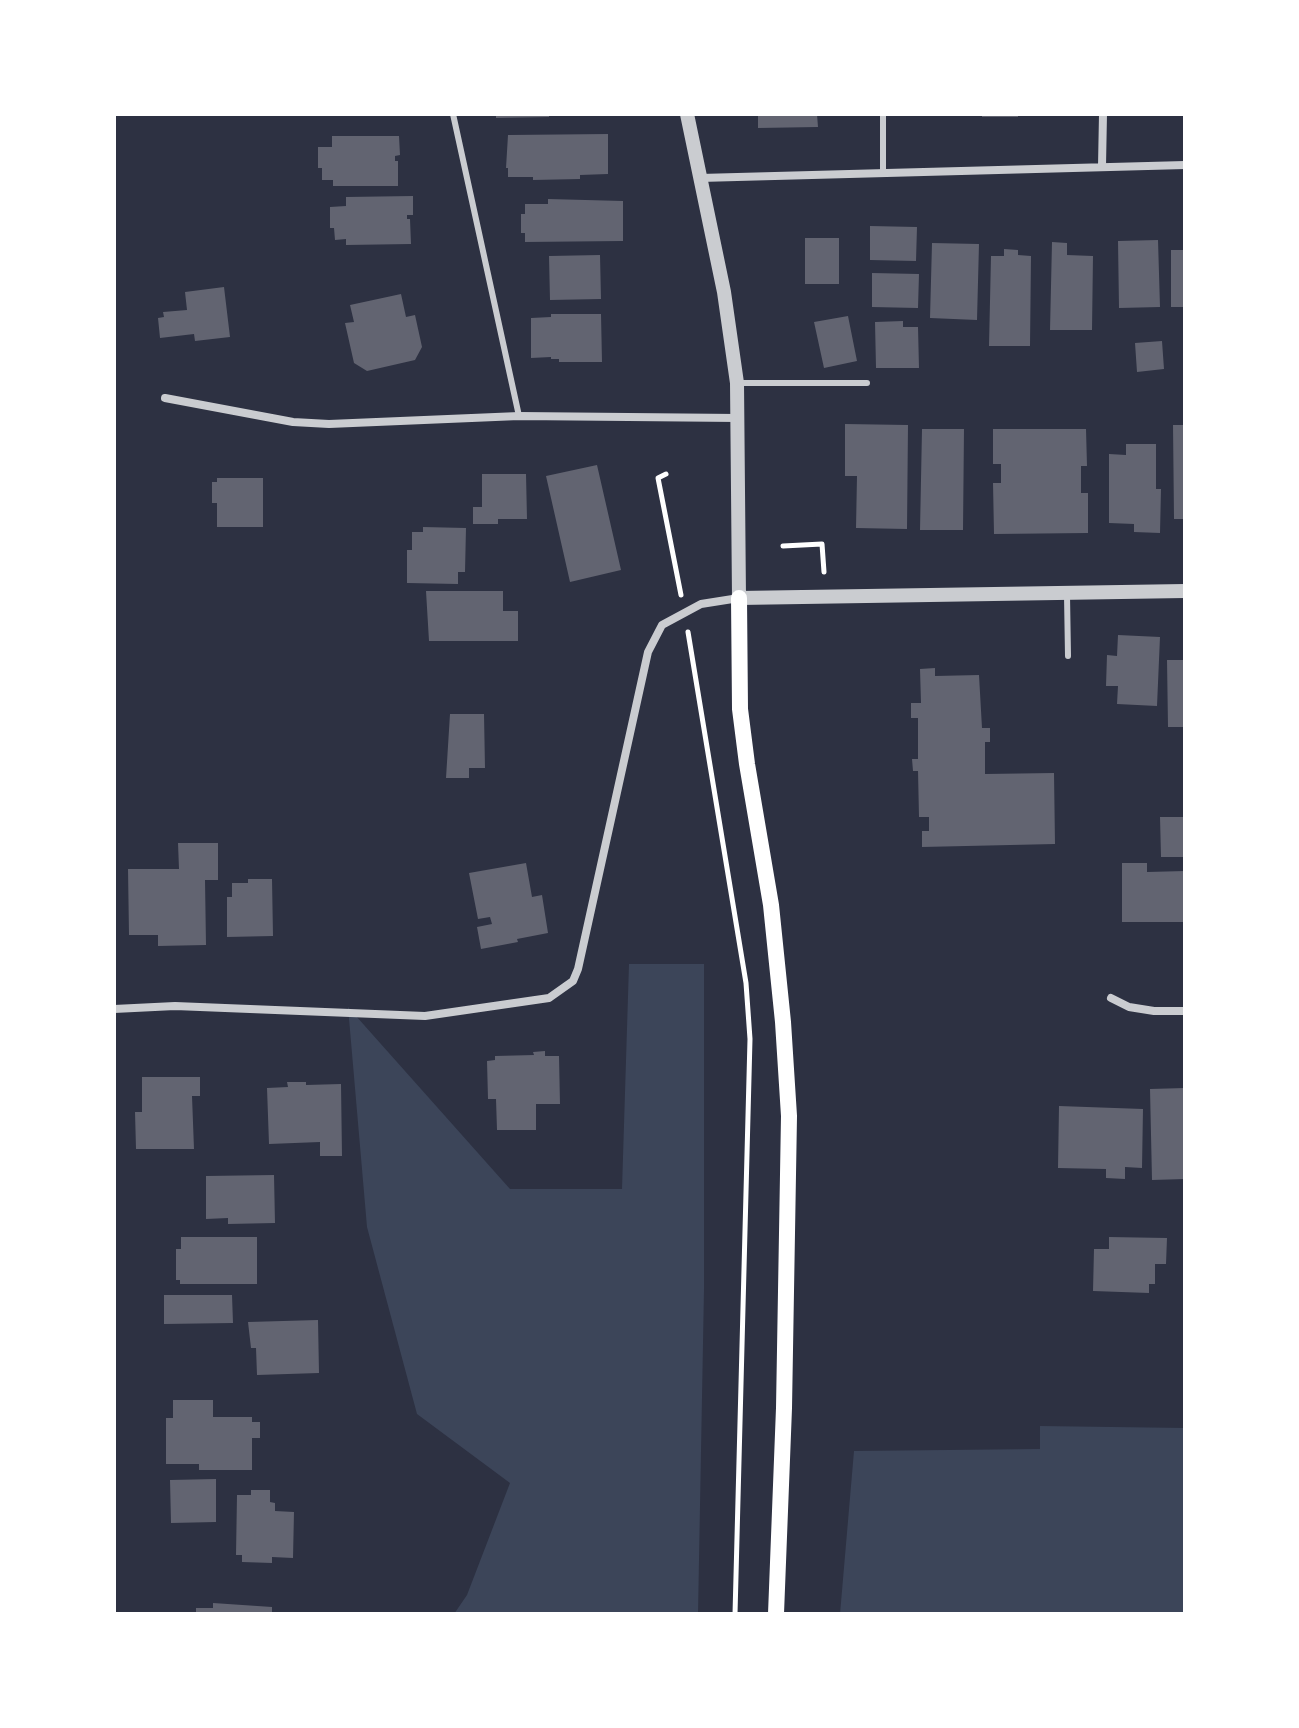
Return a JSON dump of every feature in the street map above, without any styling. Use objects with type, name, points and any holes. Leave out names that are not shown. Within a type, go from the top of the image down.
[{"type":"main road","points":[[739,598],[740,709],[771,905],[789,1116],[784,1408],[776,1614]]},
{"type":"street","points":[[687,114],[724,292],[737,383],[739,598]]},
{"type":"street","points":[[1102,166],[1103,114]]},
{"type":"street","points":[[700,178],[1185,165]]},
{"type":"street","points":[[165,398],[293,422],[329,424],[519,416],[739,418]]},
{"type":"street","points":[[114,1009],[175,1006],[425,1016],[549,998],[573,981],[578,969],[648,652],[662,625],[701,604],[739,598],[1185,591]]},
{"type":"street","points":[[1111,998],[1129,1007],[1185,1011]]},
{"type":"lane","points":[[453,114],[519,416]]},
{"type":"lane","points":[[883,114],[883,172]]},
{"type":"lane","points":[[737,383],[867,383]]},
{"type":"lane","points":[[1067,591],[1068,656]]},
{"type":"path","points":[[666,474],[658,478],[681,595]]},
{"type":"path","points":[[783,546],[822,544],[824,572]]},
{"type":"path","points":[[690,642],[746,983],[750,1039],[735,1614]]},
{"type":"shaded area","points":[[629,964],[704,964],[704,1289],[698,1614],[454,1614],[467,1595],[510,1483],[417,1414],[367,1227],[348,1007],[510,1189],[622,1189]]},
{"type":"shaded area","points":[[1040,1426],[1185,1428],[1185,1614],[840,1614],[854,1451],[1040,1449]]},
{"type":"building","points":[[496,114],[549,114],[549,117],[496,118]]},
{"type":"building","points":[[758,114],[817,114],[818,127],[758,128]]},
{"type":"building","points":[[982,114],[1018,114],[1018,117],[982,117]]},
{"type":"building","points":[[608,134],[608,174],[580,175],[580,179],[508,177],[508,135]]},
{"type":"building","points":[[332,136],[399,136],[400,155],[395,156],[395,161],[398,161],[398,186],[333,186],[333,180],[322,180],[322,168],[318,168],[318,147],[332,147]]},
{"type":"building","points":[[413,196],[413,215],[407,215],[410,219],[411,244],[346,245],[346,239],[335,240],[334,228],[330,228],[330,207],[346,206],[346,197]]},
{"type":"building","points":[[548,199],[623,201],[623,241],[525,242],[525,233],[521,233],[521,214],[525,214],[525,204],[548,204]]},
{"type":"building","points":[[870,226],[917,227],[916,261],[870,260]]},
{"type":"building","points":[[805,238],[839,238],[839,284],[805,284]]},
{"type":"building","points":[[1158,240],[1160,307],[1119,308],[1118,241]]},
{"type":"building","points":[[1052,242],[1067,243],[1067,255],[1093,256],[1092,330],[1050,330]]},
{"type":"building","points":[[932,243],[979,244],[977,320],[930,318]]},
{"type":"building","points":[[1004,249],[1018,250],[1018,255],[1031,256],[1030,346],[989,346],[991,256],[1004,256]]},
{"type":"building","points":[[1171,250],[1185,250],[1185,307],[1171,307]]},
{"type":"building","points":[[600,255],[601,299],[550,300],[549,256]]},
{"type":"building","points":[[872,273],[919,274],[918,308],[872,307]]},
{"type":"building","points":[[224,287],[230,337],[195,341],[194,334],[160,338],[158,318],[164,317],[163,312],[187,310],[185,292]]},
{"type":"building","points":[[401,294],[406,317],[415,315],[422,347],[415,360],[367,371],[354,363],[345,323],[354,322],[350,305]]},
{"type":"building","points":[[551,314],[601,314],[602,362],[559,362],[559,359],[551,357],[531,358],[531,318],[551,317]]},
{"type":"building","points":[[848,316],[857,361],[824,368],[814,322]]},
{"type":"building","points":[[903,321],[903,327],[918,327],[919,368],[876,368],[875,322]]},
{"type":"building","points":[[1162,341],[1164,369],[1137,372],[1135,343]]},
{"type":"building","points":[[845,424],[908,425],[907,529],[856,528],[857,476],[845,476]]},
{"type":"building","points":[[1173,425],[1185,425],[1185,519],[1174,519]]},
{"type":"building","points":[[922,429],[964,429],[963,530],[920,530]]},
{"type":"building","points":[[993,429],[1086,429],[1087,466],[1081,466],[1081,493],[1088,493],[1088,533],[994,534],[993,483],[1001,483],[1001,464],[993,464]]},
{"type":"building","points":[[1126,444],[1156,444],[1156,489],[1161,489],[1160,533],[1134,532],[1134,524],[1109,523],[1109,454],[1126,455]]},
{"type":"building","points":[[597,465],[621,570],[570,582],[546,476]]},
{"type":"building","points":[[482,474],[526,474],[527,519],[498,519],[498,524],[473,524],[473,507],[482,507]]},
{"type":"building","points":[[217,478],[263,478],[263,527],[217,527],[217,503],[212,503],[212,482],[217,482]]},
{"type":"building","points":[[423,527],[466,528],[465,572],[458,572],[458,584],[407,583],[407,550],[412,550],[412,532],[423,532]]},
{"type":"building","points":[[426,591],[503,591],[503,611],[518,611],[518,641],[429,641]]},
{"type":"building","points":[[1118,635],[1160,637],[1157,706],[1117,704],[1118,686],[1106,686],[1107,655],[1117,656]]},
{"type":"building","points":[[1167,660],[1185,660],[1185,727],[1168,727]]},
{"type":"building","points":[[935,668],[935,676],[979,675],[982,728],[990,728],[990,742],[985,742],[985,774],[1054,773],[1055,844],[922,847],[922,831],[929,831],[929,817],[919,817],[918,771],[913,771],[912,759],[918,759],[918,718],[911,718],[911,703],[921,703],[920,669]]},
{"type":"building","points":[[450,714],[484,714],[485,768],[469,768],[469,778],[446,778]]},
{"type":"building","points":[[1160,817],[1185,817],[1185,857],[1161,857]]},
{"type":"building","points":[[178,843],[218,843],[218,880],[205,880],[206,945],[158,946],[158,935],[129,935],[128,869],[179,869]]},
{"type":"building","points":[[526,863],[532,897],[542,895],[548,933],[481,949],[477,927],[492,924],[490,917],[478,919],[469,873]]},
{"type":"building","points":[[1122,863],[1147,863],[1147,872],[1185,871],[1185,922],[1122,922]]},
{"type":"building","points":[[248,879],[272,879],[273,936],[227,937],[227,897],[232,897],[232,883],[248,883]]},
{"type":"building","points":[[545,1051],[545,1056],[559,1056],[560,1104],[536,1104],[536,1130],[497,1130],[496,1099],[488,1099],[487,1061],[495,1060],[495,1056],[534,1055],[533,1052]]},
{"type":"building","points":[[142,1077],[200,1077],[200,1096],[192,1096],[194,1149],[136,1149],[135,1112],[142,1112]]},
{"type":"building","points":[[287,1082],[341,1084],[342,1156],[320,1156],[320,1142],[269,1144],[267,1088],[288,1087]]},
{"type":"building","points":[[1185,1088],[1185,1179],[1152,1180],[1150,1089]]},
{"type":"building","points":[[1059,1106],[1143,1109],[1142,1168],[1125,1167],[1125,1179],[1106,1178],[1106,1169],[1058,1168]]},
{"type":"building","points":[[274,1175],[275,1223],[228,1224],[228,1218],[206,1219],[206,1176]]},
{"type":"building","points":[[181,1237],[257,1237],[257,1284],[180,1284],[180,1280],[176,1280],[176,1249],[181,1249]]},
{"type":"building","points":[[1109,1237],[1167,1238],[1166,1264],[1155,1264],[1155,1284],[1149,1284],[1149,1293],[1093,1291],[1094,1249],[1109,1249]]},
{"type":"building","points":[[164,1295],[232,1295],[233,1323],[164,1324]]},
{"type":"building","points":[[318,1320],[319,1373],[257,1375],[256,1348],[251,1348],[248,1322]]},
{"type":"building","points":[[173,1400],[213,1400],[213,1417],[252,1417],[252,1422],[260,1422],[260,1438],[252,1438],[252,1470],[199,1470],[199,1464],[166,1464],[166,1418],[173,1418]]},
{"type":"building","points":[[216,1479],[216,1522],[171,1523],[170,1480]]},
{"type":"building","points":[[251,1490],[270,1490],[270,1502],[275,1503],[275,1511],[294,1512],[293,1558],[272,1557],[272,1563],[242,1562],[242,1555],[236,1555],[237,1495],[251,1495]]},
{"type":"building","points":[[213,1603],[272,1607],[272,1614],[196,1614],[196,1608],[213,1608]]}]
